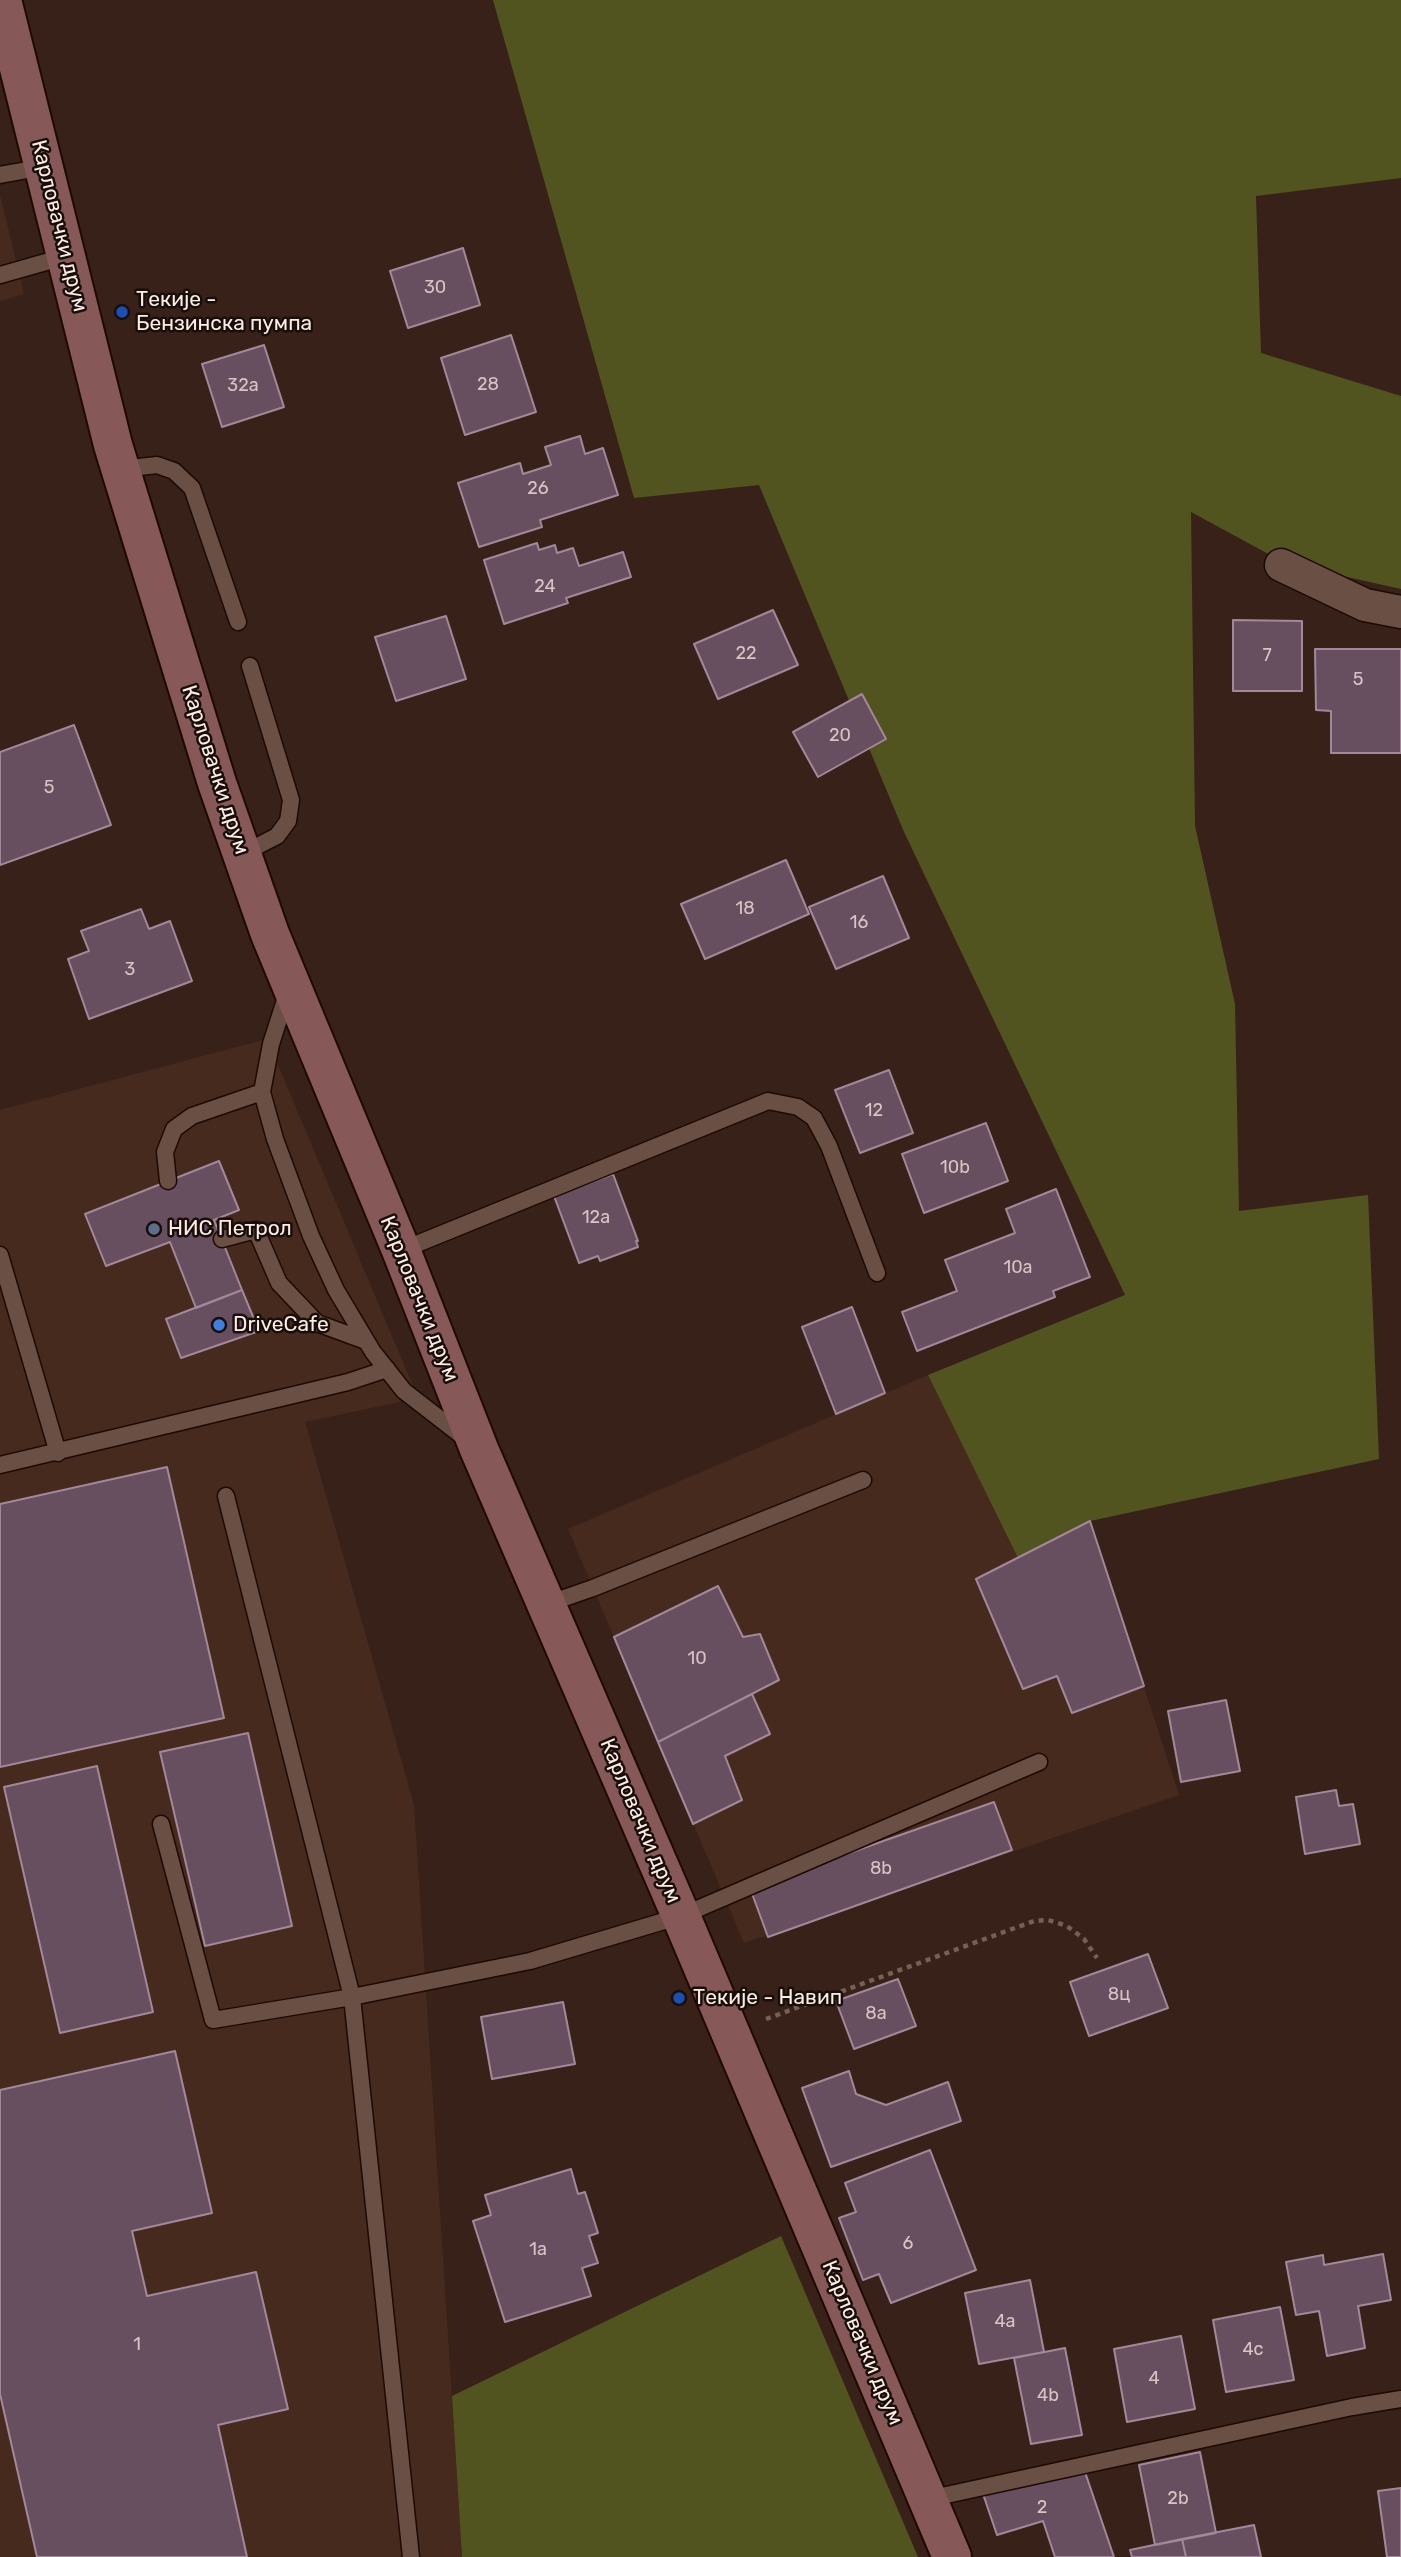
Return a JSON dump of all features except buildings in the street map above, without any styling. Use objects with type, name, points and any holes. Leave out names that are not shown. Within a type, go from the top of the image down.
[{"type":"main road","name":"Карловачки друм","points":[[2,0],[121,470],[217,783],[290,986],[401,1250],[479,1449],[953,2557]]},
{"type":"street","points":[[1281,565],[1365,605],[1401,612]]},
{"type":"lane","points":[[0,175],[44,167]]},
{"type":"lane","points":[[0,275],[66,256]]},
{"type":"lane","points":[[121,470],[157,465],[174,471],[192,488],[239,622]]},
{"type":"lane","points":[[242,854],[277,836],[288,821],[291,800],[250,666]]},
{"type":"lane","points":[[290,986],[271,1044],[262,1092],[275,1139],[311,1236],[336,1290],[366,1341],[387,1370],[404,1391],[479,1449]]},
{"type":"lane","points":[[168,1181],[165,1152],[174,1129],[192,1116],[262,1092]]},
{"type":"lane","points":[[401,1250],[768,1101],[798,1107],[814,1118],[829,1146],[877,1273]]},
{"type":"lane","points":[[222,1238],[256,1230],[279,1283],[317,1323],[366,1341]]},
{"type":"lane","points":[[0,1255],[58,1453]]},
{"type":"lane","points":[[0,1465],[348,1382],[387,1370]]},
{"type":"lane","points":[[547,1604],[863,1480]]},
{"type":"lane","points":[[226,1496],[352,1997],[411,2557]]},
{"type":"lane","points":[[162,1824],[213,2020],[352,1997],[530,1961],[681,1916],[1039,1762]]},
{"type":"lane","points":[[928,2499],[1352,2407],[1401,2399]]},
{"type":"path","points":[[729,2032],[1034,1921],[1048,1920],[1067,1926],[1084,1939],[1097,1958]]},
{"type":"shaded area","points":[[493,0],[1401,0],[1401,178],[1256,196],[1261,353],[1401,396],[1401,589],[1285,563],[1191,512],[1195,826],[1235,1004],[1239,1211],[1368,1195],[1379,1459],[1090,1521],[1018,1558],[928,1375],[1125,1295],[904,832],[759,485],[634,498]]},
{"type":"shaded area","points":[[0,195],[24,294],[0,301]]},
{"type":"shaded area","points":[[267,1039],[418,1398],[305,1422],[414,1805],[462,2557],[0,2557],[0,1110]]},
{"type":"shaded area","points":[[928,1375],[1018,1558],[1090,1521],[1179,1795],[744,1943],[568,1529]]},
{"type":"shaded area","points":[[781,2236],[918,2557],[462,2557],[452,2396]]},
{"type":"place","name":"Текије - Бензинска пумпа","points":[[122,312]]},
{"type":"place","name":"НИС Петрол","points":[[154,1229]]},
{"type":"place","name":"DriveCafe","points":[[219,1325]]},
{"type":"place","name":"Текије - Навип","points":[[679,1998]]}]
